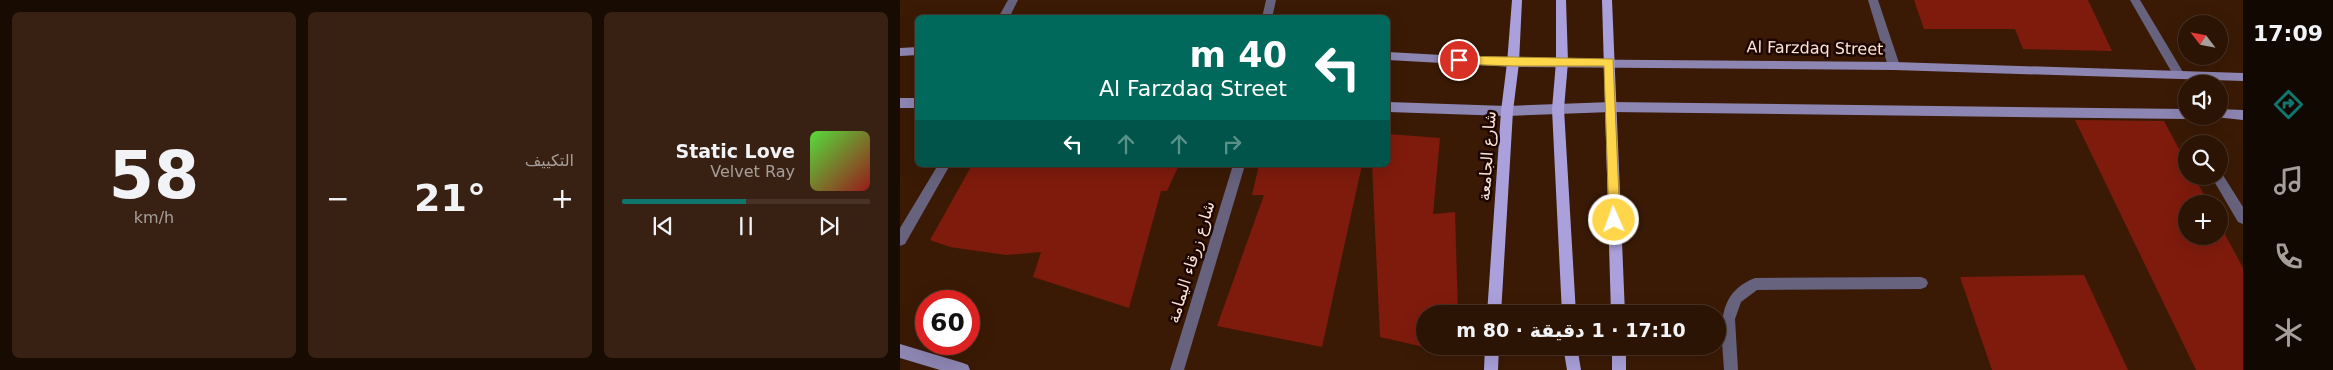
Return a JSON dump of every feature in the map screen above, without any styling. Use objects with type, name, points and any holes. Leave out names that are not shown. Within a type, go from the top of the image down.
[{"type":"main road","name":"شارع الجامعة","points":[[1495,305],[1506,111],[1513,63],[1517,0]]},
{"type":"main road","points":[[1561,0],[1562,62],[1558,109],[1569,305]]},
{"type":"main road","points":[[1607,0],[1618,305]]},
{"type":"main road","points":[[1491,370],[1492,355]]},
{"type":"main road","points":[[1572,355],[1574,370]]},
{"type":"main road","points":[[1619,355],[1619,370]]},
{"type":"street","points":[[1005,15],[1013,0]]},
{"type":"street","points":[[1268,15],[1271,0]]},
{"type":"street","points":[[1874,0],[1894,66]]},
{"type":"street","points":[[2135,0],[2179,75]]},
{"type":"street","points":[[900,52],[915,51]]},
{"type":"street","name":"Al Farzdaq Street","points":[[1390,56],[1513,63],[1609,62],[1894,66],[2179,75]]},
{"type":"street","name":"Al Farzdaq Street","points":[[2228,77],[2243,77]]},
{"type":"street","points":[[900,104],[915,104]]},
{"type":"street","points":[[1390,107],[1506,111],[1611,107],[2178,114]]},
{"type":"street","points":[[2228,114],[2243,115]]},
{"type":"street","points":[[900,240],[943,167]]},
{"type":"street","name":"شارع زرقاء اليمامة","points":[[1177,370],[1238,167]]},
{"type":"street","points":[[2223,185],[2243,218]]},
{"type":"street","points":[[1731,370],[1728,319],[1736,298],[1755,284],[1921,283]]},
{"type":"street","points":[[900,351],[963,370]]},
{"type":"building","points":[[1914,0],[2088,0],[2112,51],[2023,49],[2015,29],[1924,29]]},
{"type":"building","points":[[2075,120],[2164,121],[2178,147],[2178,185],[2199,185],[2204,195],[2178,195],[2178,245],[2228,245],[2228,240],[2243,268],[2243,370],[2196,370]]},
{"type":"building","points":[[1390,134],[1440,138],[1433,214],[1455,212],[1458,305],[1416,305],[1416,345],[1380,337],[1372,167],[1390,167]]},
{"type":"building","points":[[971,167],[1178,167],[1167,191],[1161,191],[1129,308],[1033,277],[1041,252],[1006,255],[950,247],[930,240]]},
{"type":"building","points":[[1259,167],[1362,167],[1322,347],[1217,326],[1264,195],[1252,195]]},
{"type":"building","points":[[2084,275],[2128,370],[1992,370],[1960,277]]},
{"type":"route","points":[[1459,60],[1513,63],[1609,62],[1614,220]]}]
